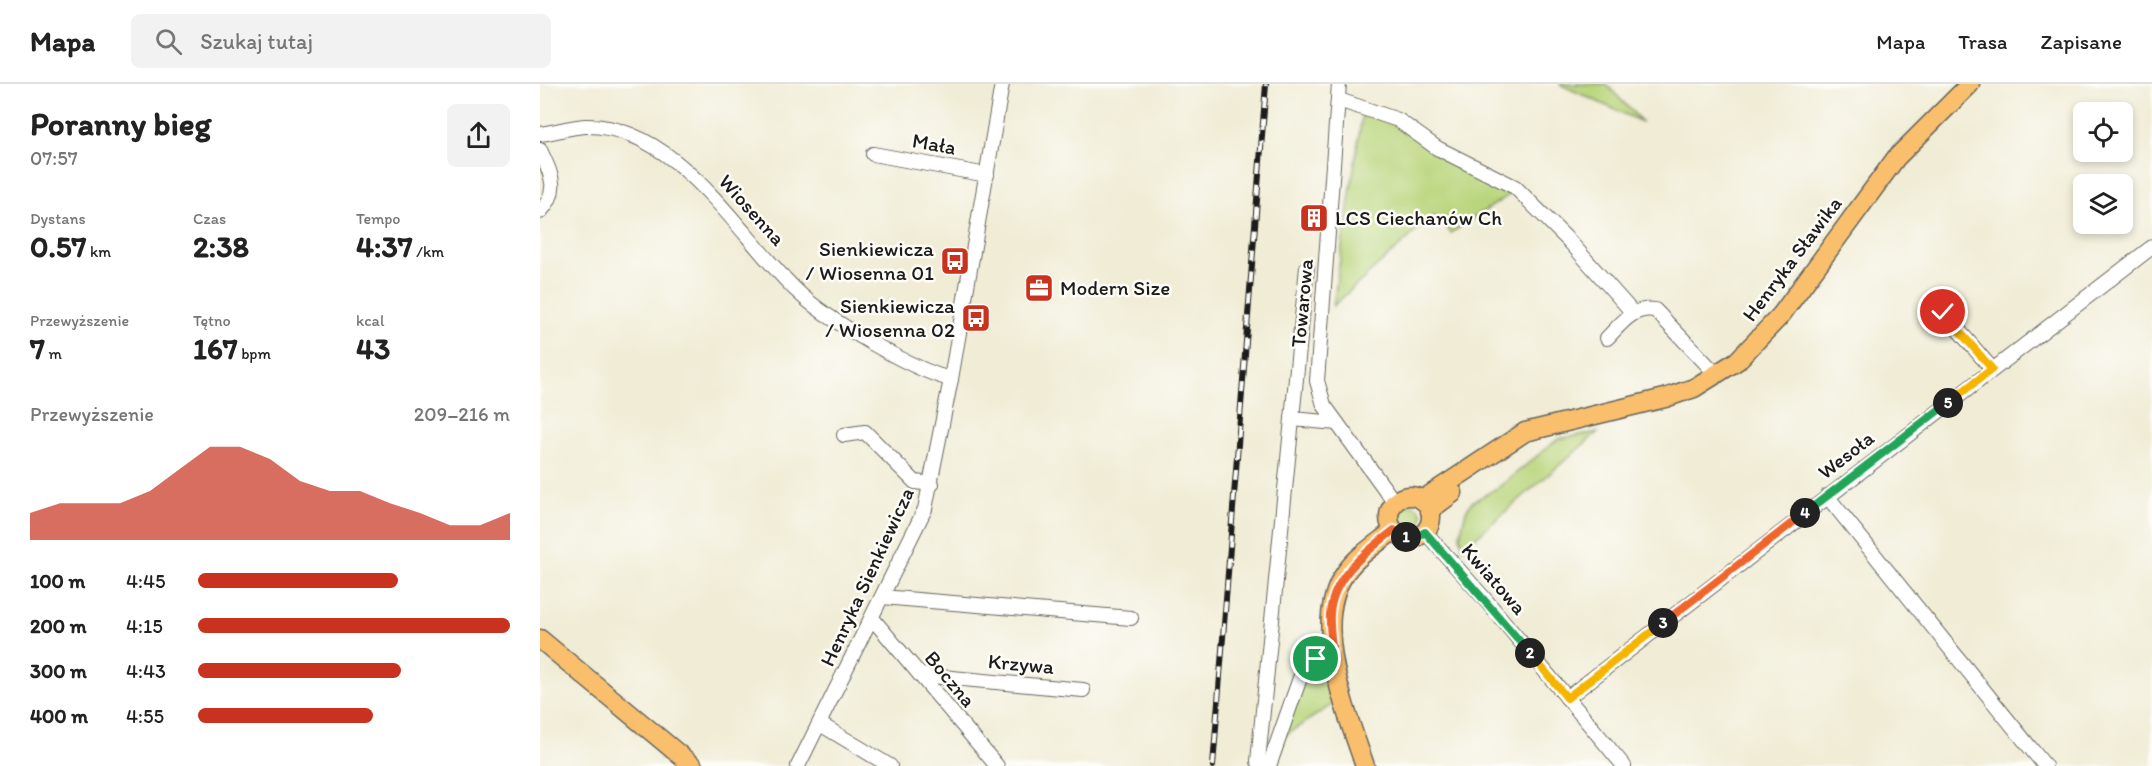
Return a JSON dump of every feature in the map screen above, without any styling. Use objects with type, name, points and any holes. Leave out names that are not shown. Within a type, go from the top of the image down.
[{"type":"main road","name":"Henryka Sławika","points":[[1426,505],[1512,438],[1665,399],[1694,388],[1737,361],[1781,315],[1896,158],[1970,84]]},
{"type":"main road","points":[[1411,496],[1426,505],[1431,520],[1425,532],[1410,538],[1394,530],[1390,513],[1395,503],[1411,496]]},
{"type":"main road","points":[[1365,766],[1332,652],[1330,614],[1336,591],[1346,572],[1394,530]]},
{"type":"main road","points":[[540,639],[693,766]]},
{"type":"main road","points":[[670,748],[688,766]]},
{"type":"street","name":"Henryka Sienkiewicza","points":[[800,764],[925,509],[932,484],[1002,84]]},
{"type":"street","name":"Towarowa","points":[[1336,423],[1324,405],[1317,381],[1339,84]]},
{"type":"street","points":[[1339,100],[1398,120],[1437,148],[1515,187],[1571,243],[1633,313]]},
{"type":"street","name":"Wiosenna","points":[[540,134],[584,126],[600,127],[655,147],[692,176],[798,292],[820,310],[925,371],[951,379]]},
{"type":"street","points":[[540,150],[552,173],[555,185],[551,197],[540,212]]},
{"type":"street","name":"Mała","points":[[873,154],[987,175]]},
{"type":"street","name":"Wesoła","points":[[1567,698],[1992,369],[2151,250]]},
{"type":"street","points":[[1307,267],[1258,761],[1269,765],[1300,678],[1316,659],[1332,652]]},
{"type":"street","points":[[1607,338],[1633,313],[1645,308],[1655,310],[1717,375]]},
{"type":"street","points":[[1943,312],[1992,369]]},
{"type":"street","points":[[1292,418],[1336,423],[1395,503]]},
{"type":"street","points":[[844,435],[865,432],[915,482],[932,484]]},
{"type":"street","points":[[1827,496],[2045,766]]},
{"type":"street","name":"Kwiatowa","points":[[1425,532],[1484,598],[1623,766]]},
{"type":"street","points":[[882,597],[1131,618]]},
{"type":"street","name":"Boczna","points":[[872,618],[997,766]]},
{"type":"street","name":"Krzywa","points":[[920,675],[1083,690]]},
{"type":"street","points":[[820,724],[890,766]]},
{"type":"green space","points":[[1559,84],[1606,84],[1642,122]]},
{"type":"green space","points":[[1363,109],[1390,121],[1515,191],[1451,233],[1434,215],[1333,306]]},
{"type":"green space","points":[[1598,432],[1463,548],[1460,535],[1466,511],[1472,502],[1499,487],[1558,439]]},
{"type":"green space","points":[[1410,505],[1419,508],[1422,517],[1419,526],[1410,529],[1401,526],[1398,517],[1401,508]]},
{"type":"green space","points":[[1332,652],[1344,697],[1281,738],[1300,678]]},
{"type":"railway","points":[[1213,766],[1266,84]]},
{"type":"place","name":"LCS Ciechanów Ch","points":[[1314,218]]},
{"type":"place","name":"Sienkiewicza / Wiosenna 01","points":[[955,261]]},
{"type":"place","name":"Modern Size","points":[[1039,288]]},
{"type":"place","name":"Sienkiewicza / Wiosenna 02","points":[[976,318]]},
{"type":"route","points":[[1316,659],[1332,652],[1330,614],[1336,591],[1346,572],[1394,530],[1410,538],[1425,532],[1484,598],[1567,698],[1992,369],[1943,312]]}]
